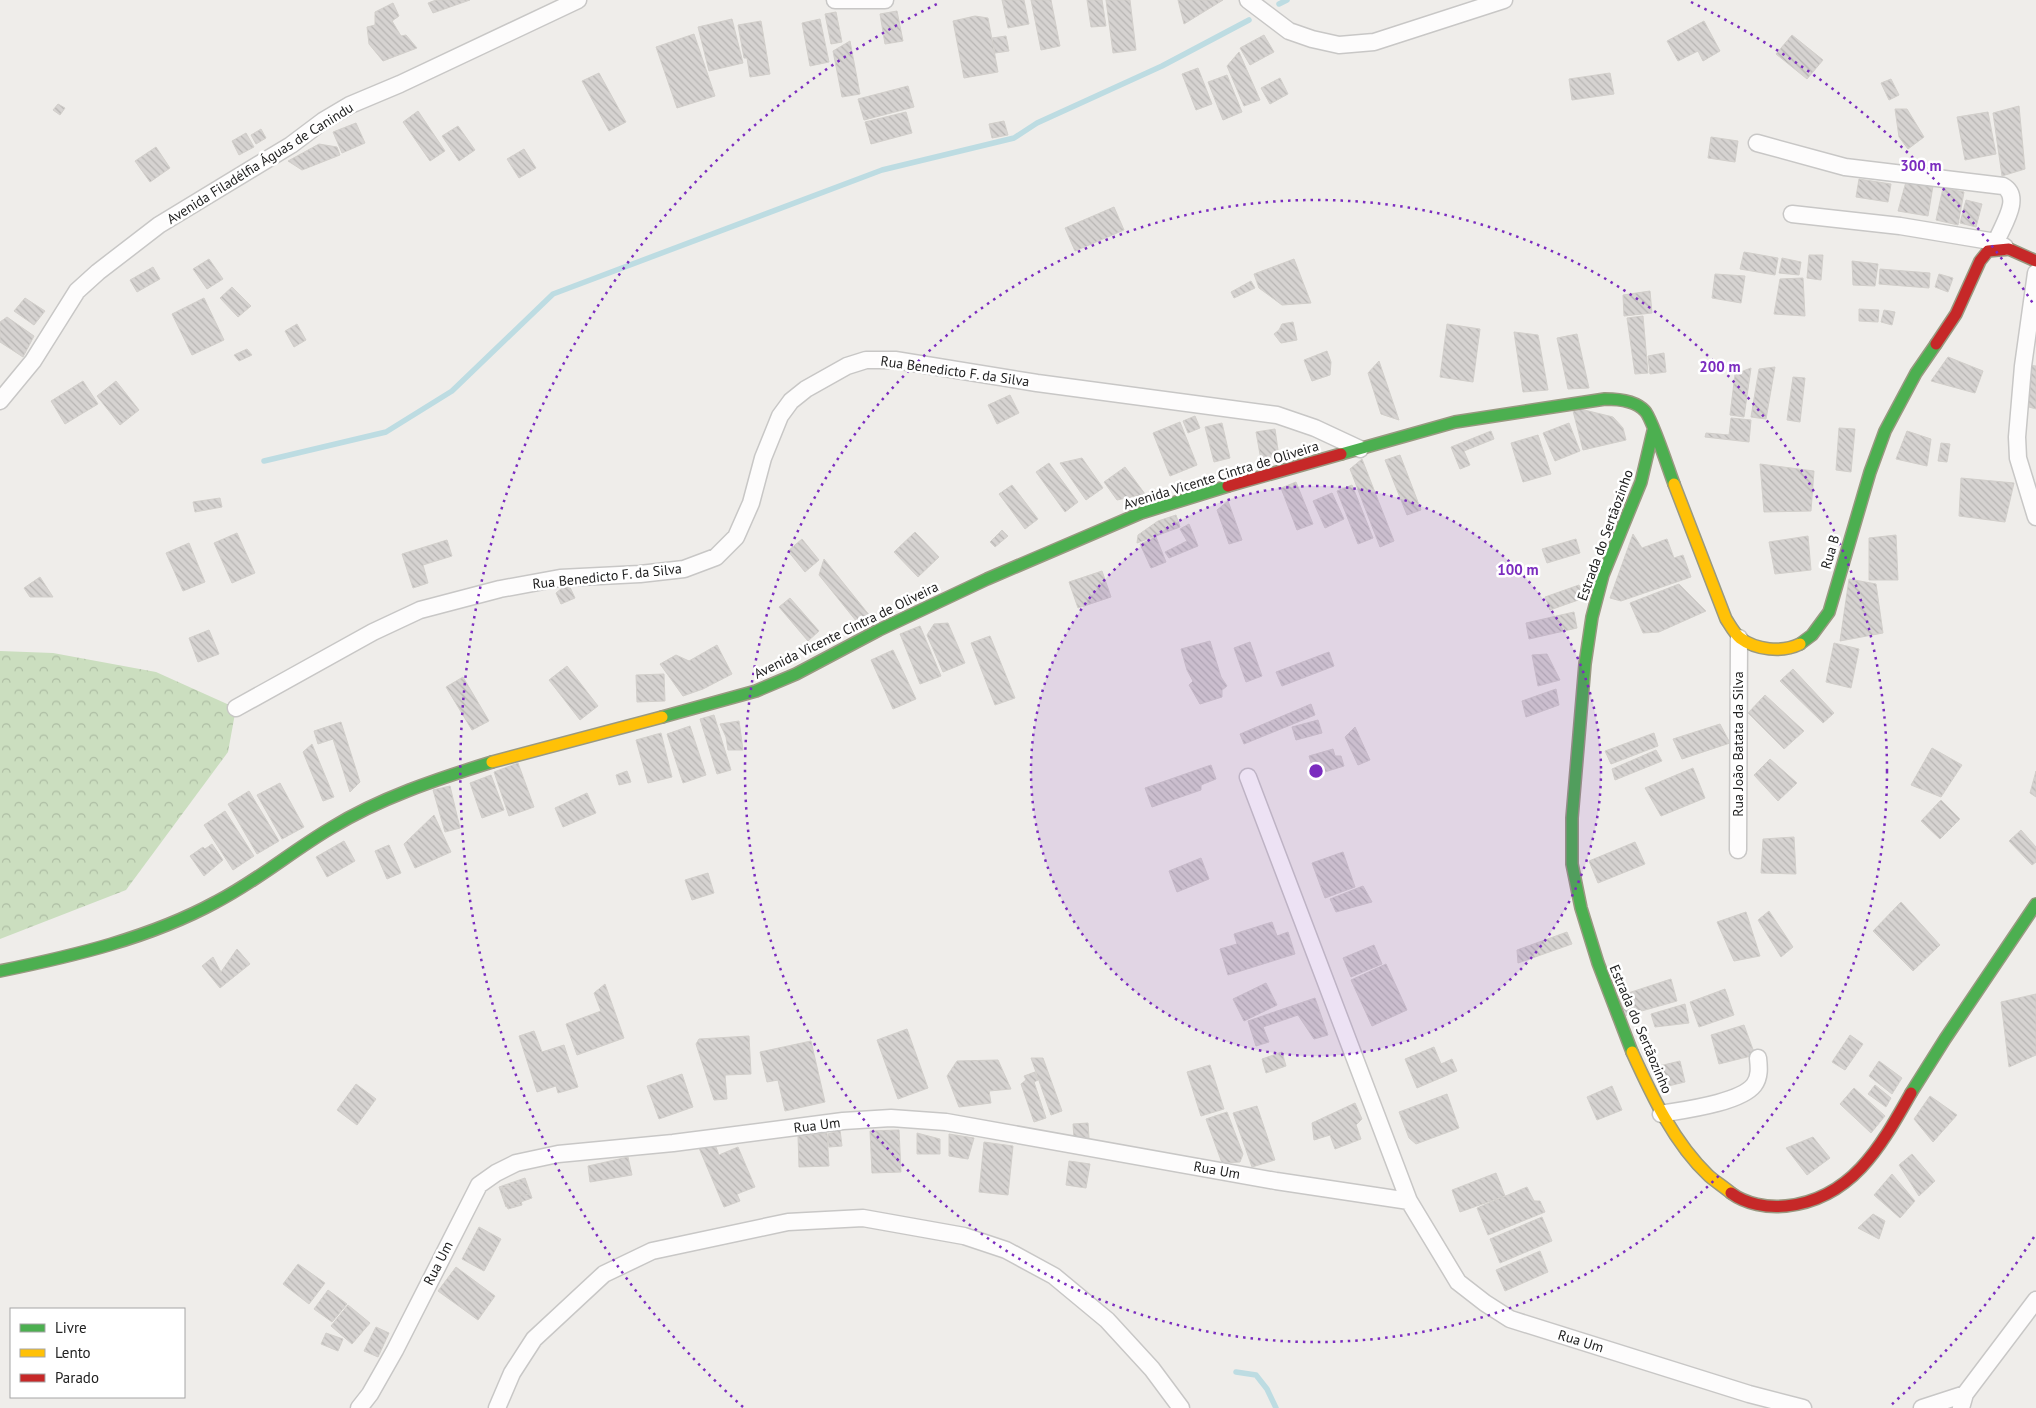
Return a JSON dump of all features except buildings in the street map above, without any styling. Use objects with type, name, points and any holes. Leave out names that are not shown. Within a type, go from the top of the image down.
[{"type":"street","name":"Avenida Filadélfia Águas de Canindu","points":[[0,401],[33,361],[77,292],[98,272],[159,225],[291,145],[322,121],[350,105],[400,84],[578,0]]},
{"type":"street","points":[[835,0],[885,0]]},
{"type":"street","points":[[1248,0],[1289,30],[1312,39],[1339,45],[1374,42],[1504,0]]},
{"type":"street","points":[[1756,143],[1845,167],[2003,186],[2012,195],[2012,204],[2002,246]]},
{"type":"street","points":[[1792,214],[1900,226],[2002,246],[2036,261]]},
{"type":"street","name":"Rua B","points":[[1739,638],[1756,646],[1770,649],[1788,649],[1803,643],[1829,612],[1870,472],[1885,431],[1916,373],[1956,314],[1980,261],[1988,251],[2002,246]]},
{"type":"street","points":[[2036,273],[2023,366],[2017,437],[2018,458],[2036,517]]},
{"type":"street","name":"Rua Benedicto F. da Silva","points":[[236,708],[373,632],[420,610],[500,589],[560,578],[640,574],[684,569],[716,557],[736,537],[751,503],[763,458],[780,416],[791,401],[806,389],[847,366],[866,360],[896,360],[1038,383],[1277,415],[1314,428],[1360,448]]},
{"type":"street","name":"Avenida Vicente Cintra de Oliveira","points":[[0,971],[42,963],[113,942],[156,929],[200,911],[260,875],[331,828],[397,796],[461,772],[756,691],[796,674],[879,630],[987,579],[1142,513],[1278,471],[1455,422],[1605,399],[1622,399],[1635,404],[1646,412],[1653,430]]},
{"type":"street","points":[[1653,430],[1726,619],[1739,638]]},
{"type":"street","name":"Estrada do Sertãozinho","points":[[1653,430],[1648,458],[1636,496],[1610,555],[1595,600],[1588,643],[1572,816],[1572,866],[1580,907],[1597,964],[1636,1064],[1661,1114],[1712,1181],[1732,1196],[1749,1204],[1789,1209],[1817,1200],[1839,1188],[1865,1164],[1888,1134],[1930,1061],[2036,904]]},
{"type":"street","name":"Rua João Batata da Silva","points":[[1738,850],[1739,638]]},
{"type":"street","name":"Rua Um","points":[[1248,778],[1409,1201],[1458,1282],[1484,1303],[1510,1319],[1749,1394],[1803,1408]]},
{"type":"street","points":[[1661,1114],[1718,1103],[1749,1090],[1756,1084],[1759,1075],[1758,1058]]},
{"type":"street","name":"Rua Um","points":[[359,1408],[370,1394],[395,1350],[460,1218],[479,1185],[496,1173],[516,1163],[558,1154],[673,1143],[843,1121],[891,1118],[946,1122],[1276,1181],[1409,1201]]},
{"type":"street","points":[[497,1408],[512,1372],[534,1339],[604,1274],[652,1251],[788,1222],[863,1218],[964,1236],[1006,1250],[1054,1276],[1107,1320],[1152,1369],[1181,1408]]},
{"type":"street","points":[[1922,1408],[1963,1401],[2036,1300]]},
{"type":"green space","points":[[0,651],[53,653],[156,672],[236,708],[228,752],[126,890],[0,939]]},
{"type":"waterway","points":[[1279,4],[1287,0]]},
{"type":"waterway","points":[[264,461],[386,432],[452,391],[553,294],[882,170],[1014,138],[1037,123],[1162,66],[1249,20]]},
{"type":"waterway","points":[[1236,1372],[1256,1375],[1267,1389],[1276,1408]]},
{"type":"traffic: fast","points":[[1800,644],[1812,635],[1829,612],[1870,472],[1885,431],[1916,373],[1936,344]]},
{"type":"traffic: fast","points":[[1341,454],[1455,422],[1615,399],[1632,403],[1645,411],[1656,434],[1674,484]]},
{"type":"traffic: fast","points":[[1632,1052],[1598,963],[1581,908],[1572,864],[1572,818],[1585,664],[1592,617],[1603,575],[1641,482],[1653,431]]},
{"type":"traffic: fast","points":[[662,717],[756,691],[796,674],[879,630],[987,579],[1141,513],[1228,486]]},
{"type":"traffic: fast","points":[[0,971],[111,944],[138,936],[191,915],[231,894],[317,837],[369,807],[430,782],[492,762]]},
{"type":"traffic: fast","points":[[1911,1093],[2036,904]]},
{"type":"traffic: slow","points":[[1674,484],[1726,619],[1736,634],[1746,642],[1761,648],[1785,649],[1800,644]]},
{"type":"traffic: slow","points":[[492,762],[662,717]]},
{"type":"traffic: slow","points":[[1632,1052],[1656,1102],[1685,1149],[1709,1176],[1731,1193]]},
{"type":"traffic: jam","points":[[1936,344],[1956,314],[1980,261],[1988,251],[2009,249],[2036,261]]},
{"type":"traffic: jam","points":[[1228,486],[1341,454]]},
{"type":"traffic: jam","points":[[1731,1193],[1737,1197],[1764,1206],[1786,1206],[1809,1201],[1829,1193],[1847,1181],[1876,1150],[1911,1093]]}]
